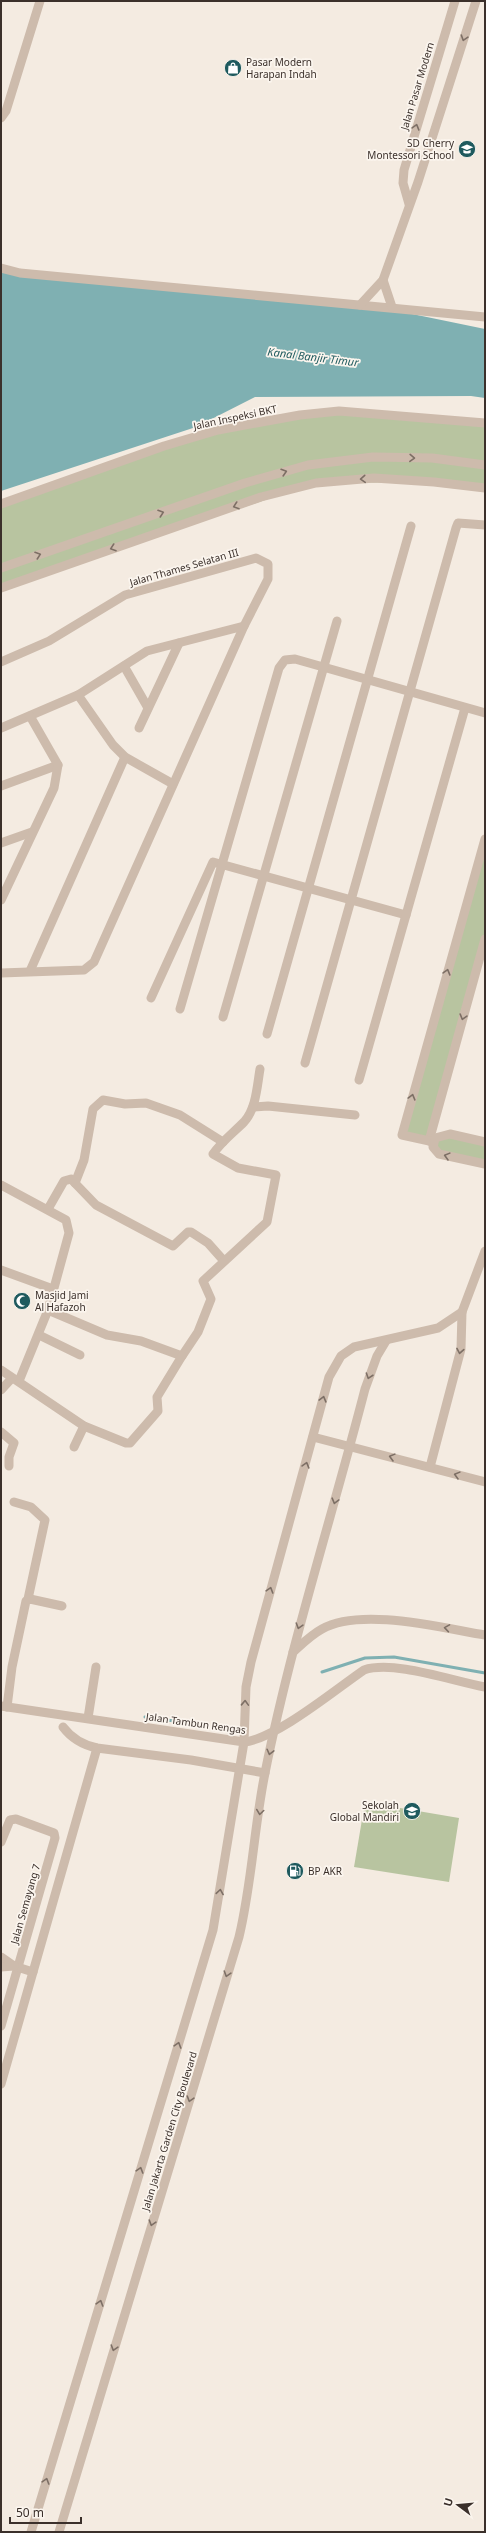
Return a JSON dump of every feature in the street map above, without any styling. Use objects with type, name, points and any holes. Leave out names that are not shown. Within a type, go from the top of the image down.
[{"type":"street","points":[[1,118],[6,111],[40,1]]},
{"type":"street","name":"Jalan Pasar Modern","points":[[409,204],[403,178],[406,163],[455,1]]},
{"type":"street","points":[[360,305],[383,280],[422,171],[476,1]]},
{"type":"street","points":[[406,163],[410,170],[415,172],[422,171]]},
{"type":"street","points":[[403,178],[412,178],[422,171]]},
{"type":"street","points":[[1,268],[20,273],[485,317]]},
{"type":"street","points":[[383,280],[392,308]]},
{"type":"street","name":"Jalan Inspeksi BKT","points":[[1,504],[172,444],[218,430],[300,415],[339,411],[485,423]]},
{"type":"street","points":[[1,568],[245,483],[308,464],[373,457],[432,458],[485,465]]},
{"type":"street","points":[[1,588],[253,500],[316,483],[374,478],[434,482],[485,488]]},
{"type":"street","points":[[305,1063],[458,523],[485,525]]},
{"type":"street","points":[[267,1034],[411,526]]},
{"type":"street","name":"Jalan Thames Selatan III","points":[[1,662],[49,641],[126,595],[256,558],[268,564],[268,580],[244,626]]},
{"type":"street","points":[[223,1017],[337,621]]},
{"type":"street","points":[[1,728],[78,695],[147,651],[244,626]]},
{"type":"street","points":[[1,973],[84,970],[94,962],[244,626]]},
{"type":"street","points":[[139,728],[179,643]]},
{"type":"street","points":[[180,1008],[279,668],[285,660],[295,659],[485,713]]},
{"type":"street","points":[[124,666],[148,708]]},
{"type":"street","points":[[78,695],[113,745],[125,757],[173,784]]},
{"type":"street","points":[[359,1080],[465,708]]},
{"type":"street","points":[[1,900],[54,788],[58,765],[30,716]]},
{"type":"street","points":[[30,971],[125,757]]},
{"type":"street","points":[[1,786],[58,765]]},
{"type":"street","points":[[1,843],[32,832]]},
{"type":"street","points":[[431,1142],[402,1135],[485,839]]},
{"type":"street","points":[[151,998],[212,862],[406,915]]},
{"type":"street","points":[[485,939],[431,1142],[434,1150],[439,1154],[485,1164]]},
{"type":"street","points":[[1,1370],[84,1426],[124,1443],[130,1443],[158,1411],[157,1397],[198,1332],[211,1299],[203,1282],[224,1260],[267,1222],[277,1178],[274,1175],[238,1168],[215,1156],[214,1153],[244,1122],[253,1107],[260,1069]]},
{"type":"street","points":[[75,1183],[84,1160],[93,1109],[103,1100],[125,1104],[146,1103],[180,1116],[223,1142]]},
{"type":"street","points":[[253,1107],[268,1106],[355,1115]]},
{"type":"street","points":[[431,1142],[435,1138],[450,1134],[485,1142]]},
{"type":"street","points":[[48,1209],[64,1181],[71,1179],[96,1205],[166,1243],[175,1246],[190,1232],[208,1243],[224,1260]]},
{"type":"street","points":[[1,1185],[66,1220],[70,1233],[48,1310],[39,1334],[15,1380],[1,1390]]},
{"type":"street","points":[[430,1467],[461,1349],[462,1312],[485,1251]]},
{"type":"street","points":[[1,1270],[53,1289]]},
{"type":"street","points":[[48,1310],[106,1335],[141,1341],[182,1356]]},
{"type":"street","name":"Jalan Jakarta Garden City Boulevard","points":[[31,2532],[213,1930],[244,1742],[246,1687],[251,1662],[329,1378],[341,1356],[354,1347],[386,1341],[438,1328],[462,1312]]},
{"type":"street","points":[[39,1334],[80,1355]]},
{"type":"street","name":"Jalan Jakarta Garden City Boulevard","points":[[58,2532],[239,1937],[246,1905],[265,1773],[293,1652],[369,1376],[377,1356],[386,1341]]},
{"type":"street","points":[[74,1447],[84,1426]]},
{"type":"street","points":[[1,1432],[14,1443],[9,1457],[9,1466]]},
{"type":"street","points":[[313,1437],[485,1482]]},
{"type":"street","points":[[6,1703],[12,1667],[45,1520],[31,1506],[14,1502]]},
{"type":"street","points":[[28,1599],[62,1606]]},
{"type":"street","points":[[293,1652],[321,1629],[357,1619],[382,1619],[485,1635]]},
{"type":"street","points":[[88,1718],[96,1667]]},
{"type":"street","name":"Jalan Tambun Rengas","points":[[6,1703],[88,1718],[244,1742],[254,1741],[276,1730],[364,1670],[372,1667],[389,1667],[485,1687]]},
{"type":"street","points":[[63,1727],[74,1739],[86,1746],[265,1773]]},
{"type":"street","points":[[1,2084],[97,1748]]},
{"type":"street","name":"Jalan Semayang 7","points":[[1,1842],[10,1820],[16,1819],[50,1830],[54,1833],[55,1838],[16,1966],[1,2026]]},
{"type":"street","points":[[1,1957],[16,1966],[33,1972]]},
{"type":"street","points":[[1,1968],[16,1966]]},
{"type":"green space","points":[[339,411],[485,424],[485,489],[434,482],[316,483],[1,588],[1,504],[218,430]]},
{"type":"green space","points":[[485,839],[485,937],[429,1141],[402,1135]]},
{"type":"green space","points":[[443,1134],[485,1142],[485,1164],[439,1154],[433,1143]]},
{"type":"green space","points":[[365,1802],[459,1818],[449,1882],[354,1867]]},
{"type":"water","name":"Kanal Banjir Timur","points":[[1,271],[388,309],[485,329],[485,398],[471,396],[255,397],[196,427],[1,491]]},
{"type":"waterway","points":[[322,1672],[365,1658],[394,1657],[485,1673]]},
{"type":"waterway","points":[[145,1717],[196,1724]]},
{"type":"place","name":"Pasar Modern Harapan Indah","points":[[233,68]]},
{"type":"place","name":"SD Cherry Montessori School","points":[[467,149]]},
{"type":"place","name":"Masjid Jami Al Hafazoh","points":[[22,1301]]},
{"type":"place","name":"Sekolah Global Mandiri","points":[[412,1811]]},
{"type":"place","name":"BP AKR","points":[[295,1871]]}]
